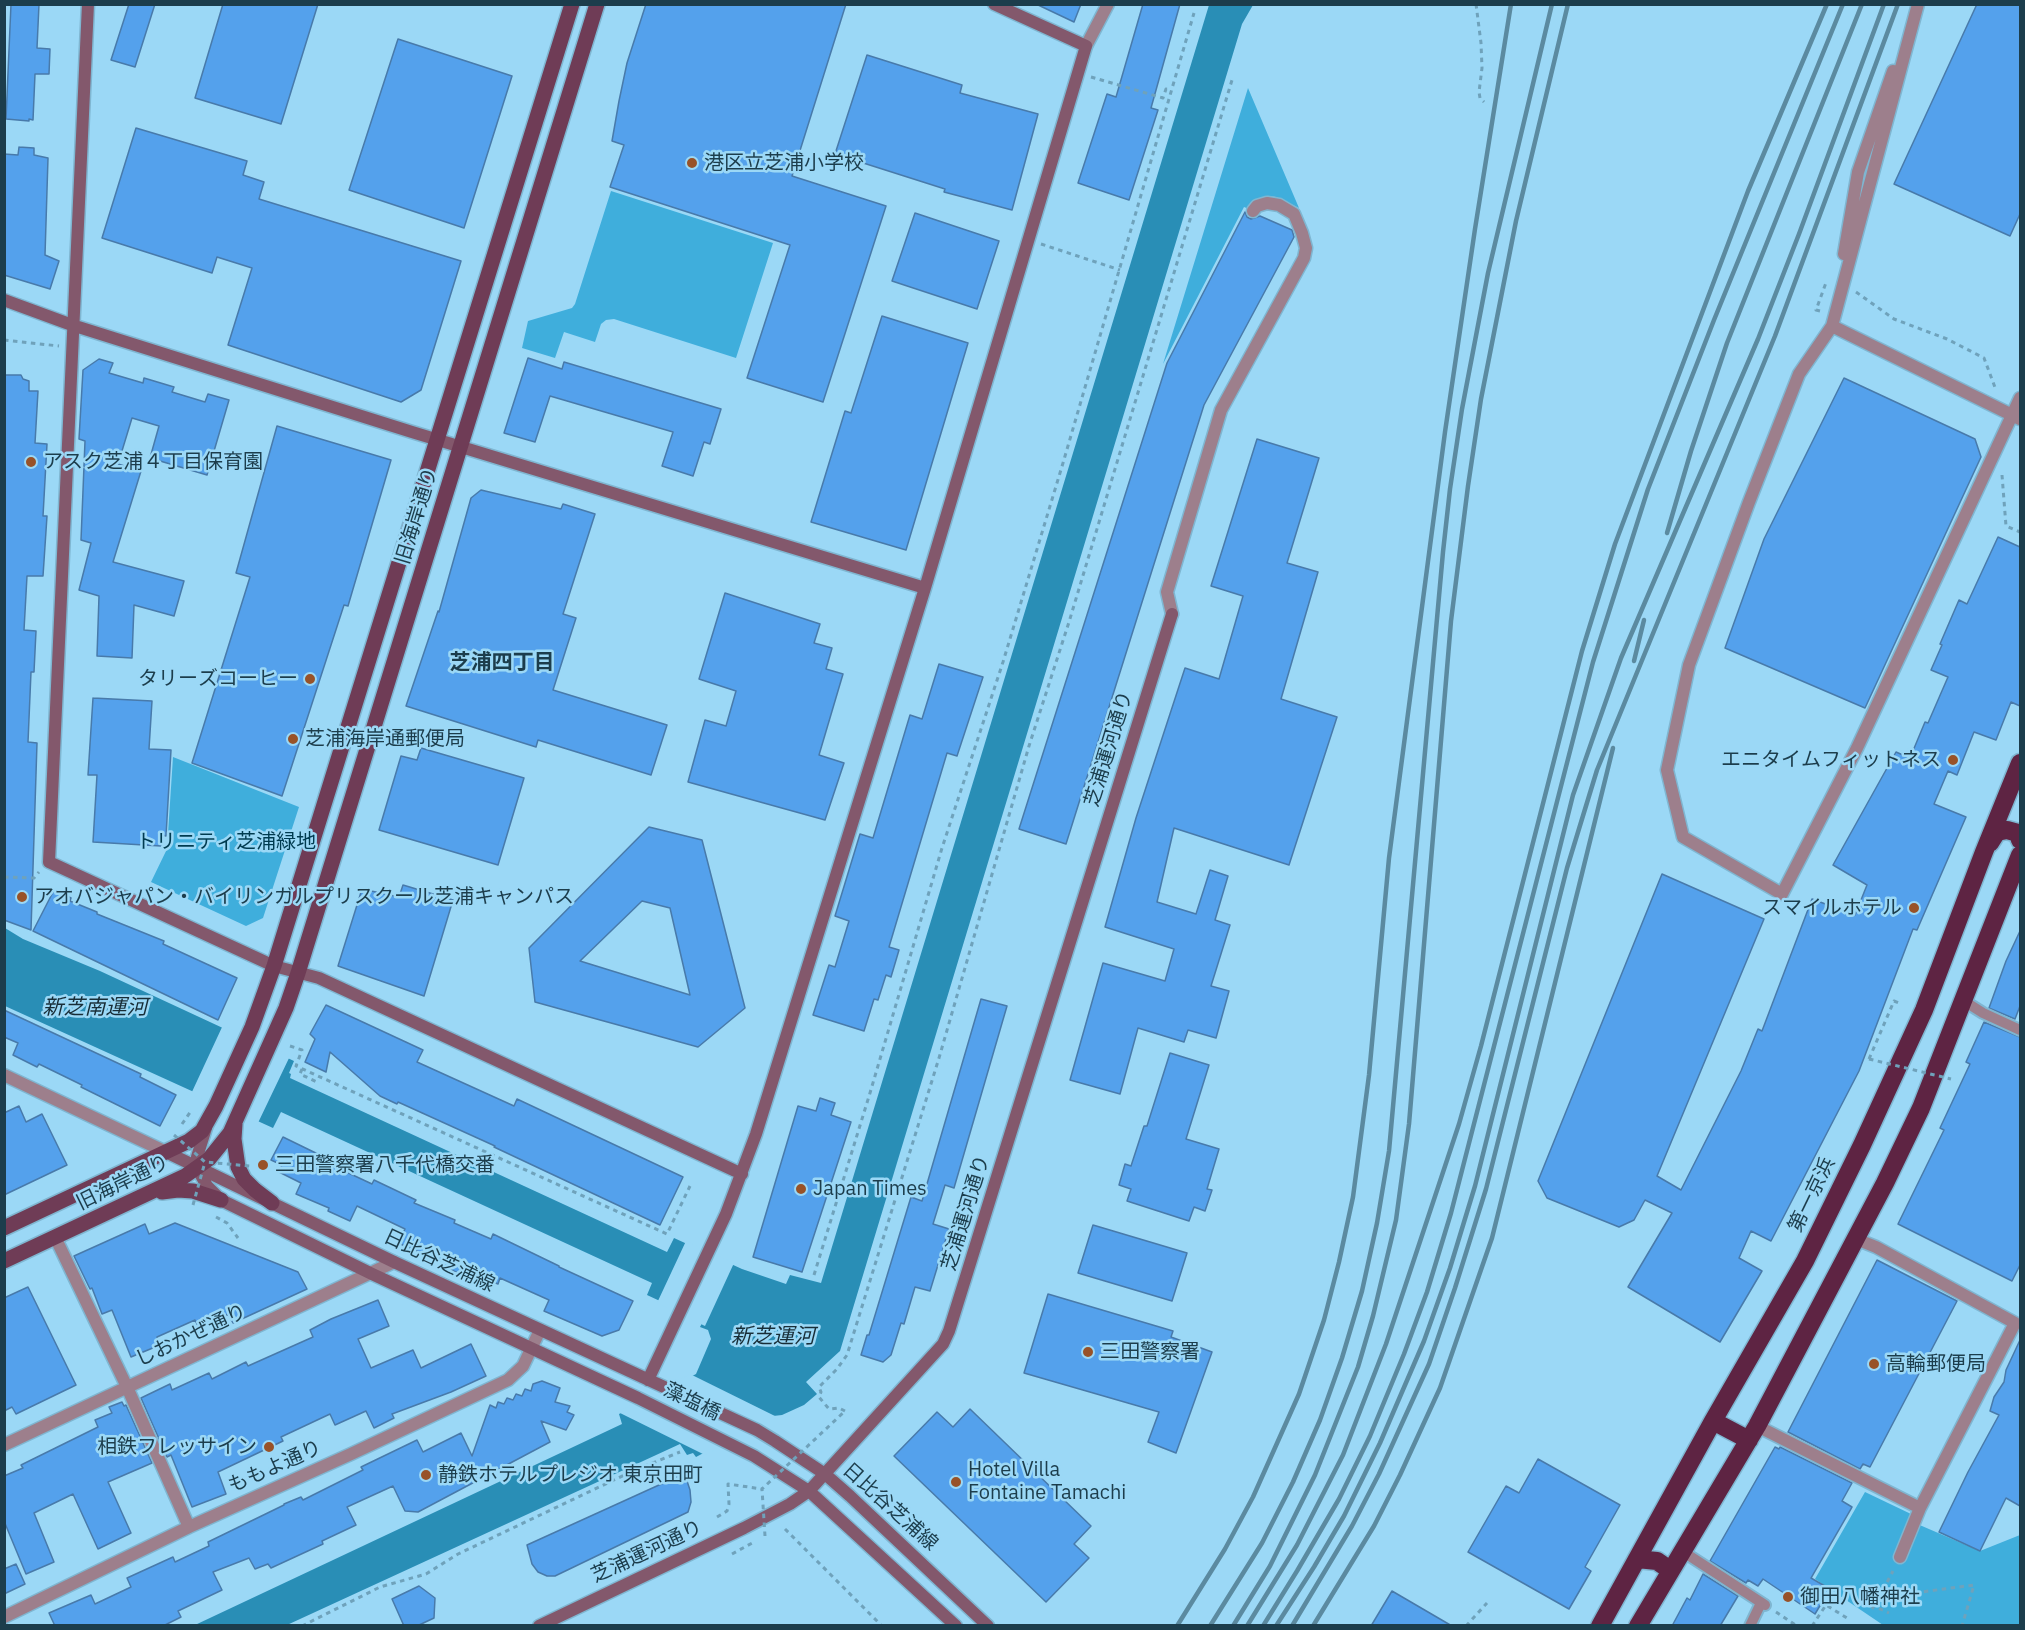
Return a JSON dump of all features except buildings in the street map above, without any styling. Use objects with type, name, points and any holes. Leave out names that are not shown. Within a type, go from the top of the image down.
[{"type":"highway","name":"第一京浜","points":[[1600,1626],[1713,1421],[1805,1261],[1862,1145],[1924,1010],[2020,764]]},
{"type":"highway","points":[[1984,852],[1997,832],[2007,830],[2018,833],[2020,840]]},
{"type":"highway","points":[[1638,1626],[1753,1433],[1856,1239],[1921,1108],[2020,854]]},
{"type":"highway","points":[[1713,1421],[1753,1433]]},
{"type":"highway","points":[[1637,1559],[1657,1561],[1670,1570]]},
{"type":"main road","name":"旧海岸通り","points":[[4,1228],[196,1137],[216,1106],[252,1027],[274,966],[572,4]]},
{"type":"main road","name":"旧海岸通り","points":[[4,1261],[56,1239],[201,1165],[221,1146],[238,1116],[286,1008],[298,973],[597,4]]},
{"type":"main road","points":[[238,1116],[234,1139],[238,1167],[244,1179],[272,1203]]},
{"type":"main road","points":[[150,1193],[193,1191],[220,1200]]},
{"type":"street","points":[[88,4],[49,861],[274,966],[319,978],[742,1174]]},
{"type":"street","points":[[994,4],[1086,45]]},
{"type":"street","points":[[648,1380],[711,1248],[742,1174],[925,588],[1086,45],[1108,4]]},
{"type":"street","points":[[1917,4],[1858,172],[1832,326],[1799,374],[1689,665],[1667,770],[1683,837],[1782,894],[1857,748],[2016,417],[2020,398]]},
{"type":"street","name":"芝浦運河通り","points":[[538,1626],[744,1528],[790,1504],[809,1491],[943,1344],[949,1331],[1172,614],[1167,592],[1221,410],[1304,258],[1306,248],[1294,214],[1280,205],[1268,203],[1257,206],[1253,211]]},
{"type":"street","points":[[4,300],[72,325],[438,440],[925,588]]},
{"type":"street","points":[[1832,326],[2016,417]]},
{"type":"street","points":[[4,1075],[166,1152]]},
{"type":"street","points":[[201,1165],[197,1157],[200,1144],[216,1106]]},
{"type":"street","name":"日比谷芝浦線","points":[[166,1152],[201,1165],[272,1203],[394,1262],[664,1388]]},
{"type":"street","name":"日比谷芝浦線","points":[[201,1165],[207,1186],[220,1200],[638,1398]]},
{"type":"street","points":[[56,1239],[127,1387],[189,1527]]},
{"type":"street","points":[[1856,1239],[2018,1318],[1920,1508],[1900,1557]]},
{"type":"street","name":"しおかぜ通り","points":[[4,1445],[394,1262]]},
{"type":"street","name":"ももよ通り","points":[[4,1617],[189,1527],[508,1380],[523,1366],[540,1330]]},
{"type":"street","name":"藻塩橋","points":[[664,1388],[757,1430]]},
{"type":"street","name":"藻塩橋","points":[[638,1398],[729,1442],[809,1491]]},
{"type":"street","name":"日比谷芝浦線","points":[[757,1430],[825,1474],[988,1626]]},
{"type":"street","points":[[1753,1433],[1920,1508]]},
{"type":"street","points":[[809,1491],[956,1626]]},
{"type":"lane","points":[[1964,1001],[1983,1013],[2020,1030]]},
{"type":"lane","points":[[1682,1551],[1763,1604],[1750,1626]]},
{"type":"path","points":[[1476,4],[1482,68],[1479,95],[1484,102]]},
{"type":"path","points":[[814,1275],[942,848],[1006,651],[1194,13]]},
{"type":"path","points":[[1078,74],[1163,98],[1166,89],[1172,90]]},
{"type":"path","points":[[762,1489],[845,1411],[839,1408],[829,1409],[819,1396],[821,1392],[819,1387],[847,1355],[939,1058],[1029,746],[1076,599],[1232,80]]},
{"type":"path","points":[[1029,240],[1120,270]]},
{"type":"path","points":[[4,340],[71,348]]},
{"type":"path","points":[[4,877],[34,878],[49,861]]},
{"type":"path","points":[[1899,1003],[1894,1001],[1869,1059],[1951,1079]]},
{"type":"path","points":[[290,1046],[302,1050],[296,1066],[302,1069],[667,1233],[690,1186]]},
{"type":"path","points":[[302,1069],[300,1074],[317,1082]]},
{"type":"path","points":[[174,1136],[201,1165],[250,1166]]},
{"type":"path","points":[[193,1205],[201,1165]]},
{"type":"path","points":[[227,1223],[238,1238]]},
{"type":"path","points":[[302,1626],[380,1587],[426,1574],[458,1554],[487,1540],[635,1470],[680,1452]]},
{"type":"path","points":[[717,1516],[727,1511],[728,1484],[762,1489]]},
{"type":"path","points":[[732,1554],[765,1536],[762,1489]]},
{"type":"path","points":[[785,1529],[882,1626]]},
{"type":"path","points":[[1883,1590],[1900,1557]]},
{"type":"path","points":[[1906,1594],[1974,1585],[1962,1626]]},
{"type":"path","points":[[1467,1626],[1487,1603]]},
{"type":"path","points":[[1812,1626],[1826,1605],[1847,1618]]},
{"type":"path","points":[[1872,1609],[1874,1606],[1889,1613]]},
{"type":"path","points":[[1782,1616],[1797,1626]]},
{"type":"green space","points":[[1248,88],[1299,208],[1269,196],[1256,200],[1249,209],[1244,207],[1163,364]]},
{"type":"green space","points":[[611,191],[773,243],[736,358],[614,319],[606,320],[601,324],[595,342],[564,332],[555,358],[522,348],[528,321],[572,308],[575,304]]},
{"type":"green space","name":"トリニティ芝浦緑地","points":[[173,757],[299,807],[263,918],[246,926],[151,882],[167,849]]},
{"type":"green space","points":[[1865,1492],[1911,1514],[1915,1523],[1980,1551],[2020,1535],[2020,1625],[1883,1625],[1815,1579]]},
{"type":"water","name":"新芝運河","points":[[1209,5],[1253,5],[1242,24],[840,1351],[806,1382],[817,1394],[804,1405],[782,1415],[773,1416],[696,1457],[693,1453],[687,1455],[680,1444],[287,1625],[195,1625],[622,1424],[619,1414],[696,1374],[711,1339],[708,1330],[700,1327],[703,1321],[647,1295],[652,1283],[281,1112],[273,1128],[5,1006],[5,928],[23,939],[100,971],[294,1061],[289,1073],[290,1078],[667,1252],[674,1238],[742,1269],[786,1284],[790,1275],[821,1283]]},
{"type":"pier","points":[[223,1025],[290,1056],[257,1125],[191,1094]]},
{"type":"pier","points":[[686,1241],[734,1263],[705,1326],[657,1303]]},
{"type":"pier","points":[[690,1374],[779,1418],[705,1455],[618,1412]]},
{"type":"railway","points":[[1177,1626],[1225,1549],[1253,1497],[1299,1394],[1324,1320],[1353,1197],[1369,1075],[1389,858],[1445,432],[1511,4]]},
{"type":"railway","points":[[1210,1626],[1262,1543],[1293,1482],[1320,1420],[1362,1291],[1377,1223],[1389,1151],[1450,489],[1462,409],[1488,273],[1552,4]]},
{"type":"railway","points":[[1233,1626],[1270,1566],[1315,1475],[1358,1367],[1396,1220],[1409,1124],[1451,621],[1468,486],[1481,399],[1516,221],[1568,4]]},
{"type":"railway","points":[[1247,1626],[1297,1545],[1343,1455],[1386,1344],[1459,1124],[1582,651],[1615,544],[1748,191],[1827,4]]},
{"type":"railway","points":[[1263,1626],[1339,1499],[1370,1436],[1427,1292],[1451,1213],[1593,662],[1648,489],[1714,320],[1843,4]]},
{"type":"railway","points":[[1667,533],[1691,451],[1727,343],[1862,4]]},
{"type":"railway","points":[[1276,1626],[1344,1516],[1380,1443],[1424,1341],[1450,1268],[1475,1186],[1573,795],[1621,658],[1758,339],[1884,4]]},
{"type":"railway","points":[[1292,1626],[1352,1526],[1379,1474],[1429,1364],[1486,1189],[1567,868],[1597,770],[1775,336],[1898,4]]},
{"type":"railway","points":[[1634,661],[1644,620]]},
{"type":"railway","points":[[1313,1626],[1374,1526],[1400,1475],[1440,1388],[1492,1238],[1613,748]]},
{"type":"place","name":"港区立芝浦小学校","points":[[692,163]]},
{"type":"place","name":"アスク芝浦４丁目保育園","points":[[31,462]]},
{"type":"place","name":"タリーズコーヒー","points":[[310,679]]},
{"type":"place","name":"芝浦海岸通郵便局","points":[[293,739]]},
{"type":"place","name":"エニタイムフィットネス","points":[[1953,760]]},
{"type":"place","name":"アオバジャパン・バイリンガルプリスクール芝浦キャンパス","points":[[22,897]]},
{"type":"place","name":"スマイルホテル","points":[[1914,908]]},
{"type":"place","name":"三田警察署八千代橋交番","points":[[263,1165]]},
{"type":"place","name":"Japan Times","points":[[801,1189]]},
{"type":"place","name":"三田警察署","points":[[1088,1352]]},
{"type":"place","name":"高輪郵便局","points":[[1874,1364]]},
{"type":"place","name":"相鉄フレッサイン","points":[[269,1447]]},
{"type":"place","name":"静鉄ホテルプレジオ 東京田町","points":[[426,1475]]},
{"type":"place","name":"Hotel Villa Fontaine Tamachi","points":[[956,1482]]},
{"type":"place","name":"御田八幡神社","points":[[1788,1597]]},
{"type":"district","name":"芝浦四丁目","points":[[502,663]]},
{"type":"water label","name":"新芝南運河","points":[[95,1008]]}]
